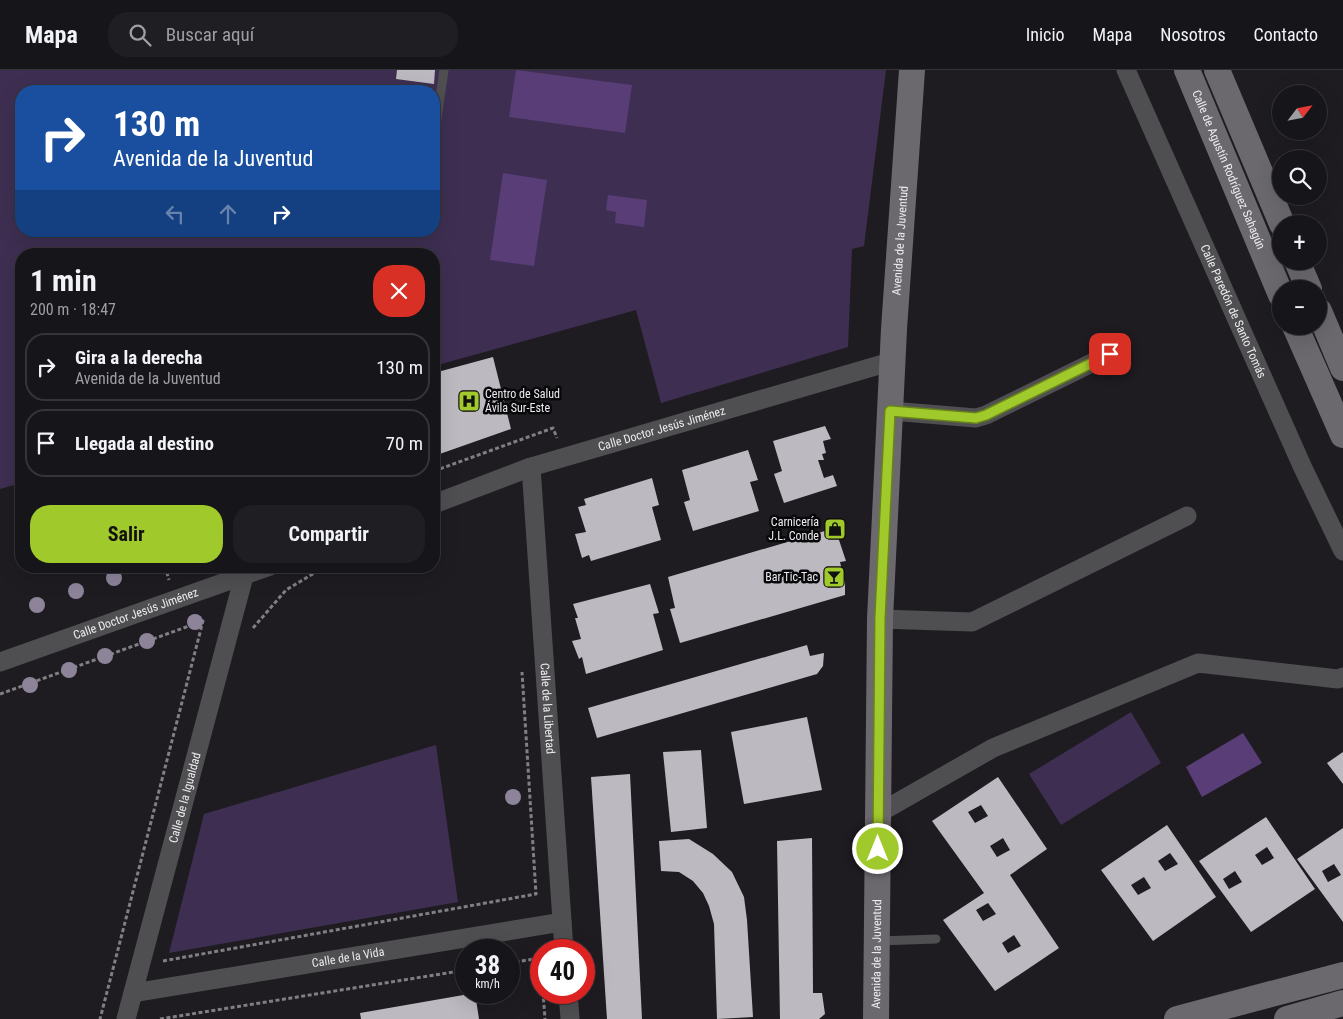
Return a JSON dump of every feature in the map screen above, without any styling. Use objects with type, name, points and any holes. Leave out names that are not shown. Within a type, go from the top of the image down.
[{"type":"street","name":"Avenida de la Juventud","points":[[876,1019],[880,618],[890,411],[912,70]]},
{"type":"street","name":"Calle Paredón de Santo Tomás","points":[[1126,70],[1303,468],[1343,551]]},
{"type":"street","name":"Calle de Agustín Rodríguez Sahagún","points":[[1187,70],[1275,280]]},
{"type":"street","points":[[1217,70],[1278,215]]},
{"type":"street","points":[[1327,331],[1343,368]]},
{"type":"street","points":[[1299,335],[1343,435]]},
{"type":"street","points":[[890,411],[976,418],[986,415],[1110,354]]},
{"type":"street","name":"Calle Doctor Jesús Jiménez","points":[[440,502],[531,467],[893,361]]},
{"type":"street","name":"Calle de la Libertad","points":[[531,467],[563,939]]},
{"type":"street","points":[[880,618],[972,622],[1187,516]]},
{"type":"street","name":"Calle Doctor Jesús Jiménez","points":[[0,662],[252,573]]},
{"type":"street","name":"Calle de la Igualdad","points":[[126,1019],[244,576]]},
{"type":"street","points":[[879,813],[994,748],[1198,663],[1338,679],[1343,677]]},
{"type":"street","name":"Calle de la Vida","points":[[133,993],[562,922]]},
{"type":"street","points":[[1177,1019],[1343,975]]},
{"type":"street","points":[[1287,1019],[1343,1003]]},
{"type":"street","points":[[569,1004],[570,1019]]},
{"type":"lane","points":[[440,98],[444,70]]},
{"type":"lane","points":[[878,941],[936,939]]},
{"type":"path","points":[[250,633],[286,590],[314,573]]},
{"type":"path","points":[[0,694],[203,621],[100,1019]]},
{"type":"path","points":[[165,952],[163,961],[536,894],[521,666]]},
{"type":"path","points":[[160,1019],[455,972]]},
{"type":"path","points":[[544,1004],[545,1019]]},
{"type":"shaded area","points":[[0,70],[886,70],[864,246],[852,249],[848,347],[661,403],[636,310],[440,364],[440,248],[15,248],[15,485],[0,489]]},
{"type":"shaded area","points":[[516,70],[632,85],[625,133],[509,117]]},
{"type":"shaded area","points":[[503,173],[547,180],[534,266],[490,260]]},
{"type":"shaded area","points":[[608,195],[647,200],[644,227],[615,223],[616,212],[606,210]]},
{"type":"shaded area","points":[[1131,712],[1161,763],[1061,825],[1029,774]]},
{"type":"shaded area","points":[[1243,733],[1262,763],[1202,797],[1186,767]]},
{"type":"shaded area","points":[[436,745],[458,902],[169,953],[204,814]]},
{"type":"building","points":[[397,70],[435,70],[434,84],[396,79]]},
{"type":"building","name":"Centro de Salud Ávila Sur-Este","points":[[493,357],[511,429],[440,454],[440,371]]},
{"type":"building","points":[[825,426],[831,439],[823,441],[826,453],[822,454],[824,460],[818,460],[824,478],[833,475],[837,486],[784,503],[774,474],[782,471],[773,441]]},
{"type":"building","points":[[748,450],[758,480],[750,482],[759,511],[693,531],[684,502],[690,500],[682,470]]},
{"type":"building","points":[[652,478],[659,505],[652,507],[661,540],[591,561],[589,555],[582,558],[575,534],[586,532],[578,507],[586,505],[584,499]]},
{"type":"building","points":[[835,528],[846,561],[840,562],[845,583],[845,595],[680,643],[670,609],[675,608],[668,577]]},
{"type":"building","points":[[650,584],[659,613],[653,614],[663,650],[586,674],[582,657],[579,659],[572,641],[581,639],[575,618],[578,618],[573,604]]},
{"type":"building","points":[[807,645],[810,656],[824,653],[823,666],[817,674],[597,738],[588,708]]},
{"type":"building","points":[[807,717],[822,790],[744,804],[731,732]]},
{"type":"building","points":[[701,750],[707,828],[671,832],[663,752]]},
{"type":"building","points":[[1343,752],[1343,784],[1327,763]]},
{"type":"building","points":[[630,774],[642,1019],[607,1019],[591,777]]},
{"type":"building","points":[[998,777],[1047,849],[1010,875],[1059,948],[995,991],[943,920],[984,893],[932,821]],"holes":[[[981,805],[988,816],[975,823],[968,812]],[[1003,838],[1010,850],[997,857],[990,846]],[[988,903],[996,914],[983,921],[976,910]],[[1014,935],[1021,946],[1008,953],[1002,943]]]},
{"type":"building","points":[[1266,817],[1315,889],[1251,932],[1199,861]],"holes":[[[1267,847],[1274,858],[1262,865],[1255,855]],[[1235,871],[1242,882],[1229,889],[1223,879]]]},
{"type":"building","points":[[1167,825],[1216,897],[1153,941],[1101,870]],"holes":[[[1170,853],[1178,864],[1165,871],[1158,861]],[[1144,877],[1151,888],[1138,895],[1131,885]]]},
{"type":"building","points":[[1343,828],[1343,922],[1297,859]],"holes":[[[1334,864],[1341,875],[1328,882],[1322,871]]]},
{"type":"building","points":[[812,838],[813,993],[822,993],[825,1014],[819,1019],[780,1019],[777,841]]},
{"type":"building","points":[[689,839],[713,854],[732,872],[744,897],[753,1017],[717,1019],[714,924],[709,906],[703,893],[693,881],[679,872],[661,871],[659,841]]},
{"type":"building","points":[[455,996],[455,1004],[477,1004],[479,1019],[361,1019],[360,1013]]},
{"type":"place","name":"Centro de Salud Ávila Sur-Este","points":[[469,401]]},
{"type":"place","name":"Carnicería J.L. Conde","points":[[835,529]]},
{"type":"place","name":"Bar Tic-Tac","points":[[834,577]]},
{"type":"route","points":[[878,849],[880,618],[890,411],[976,418],[986,415],[1110,354]]}]
